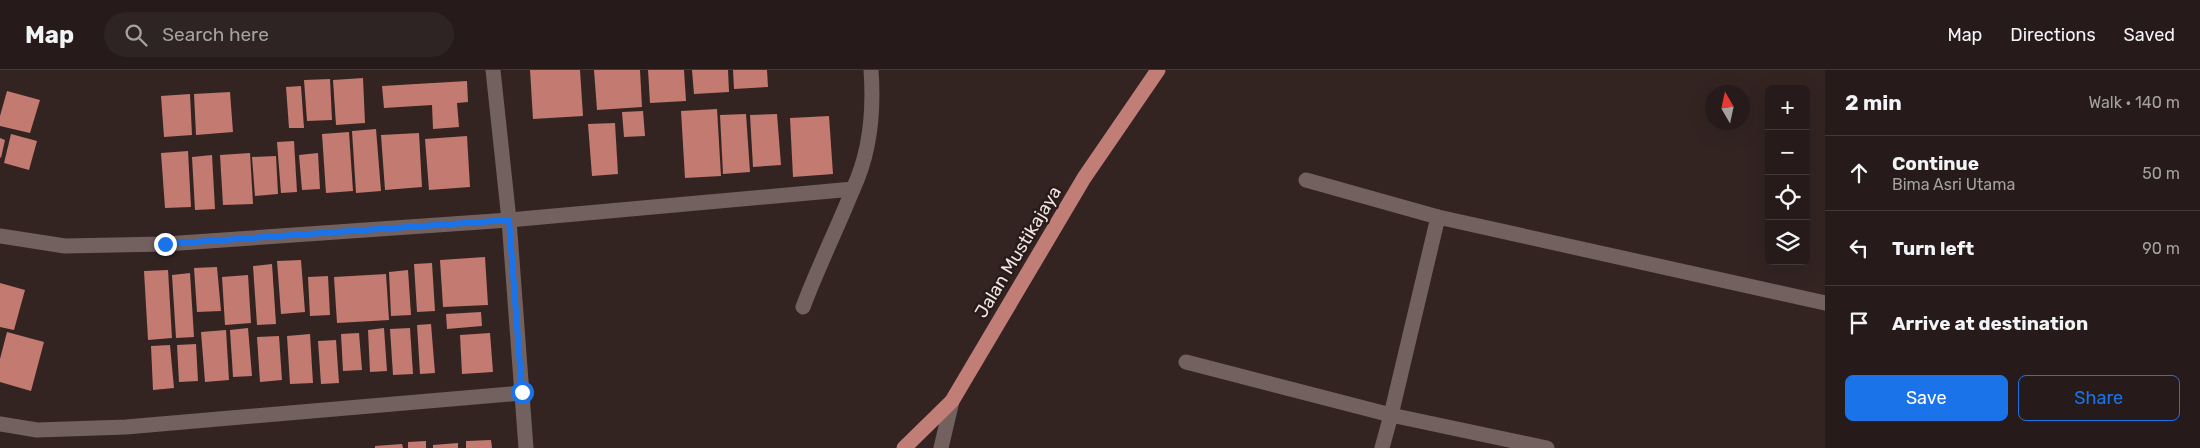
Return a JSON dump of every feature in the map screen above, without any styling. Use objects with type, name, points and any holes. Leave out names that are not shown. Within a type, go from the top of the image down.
[{"type":"main road","name":"Jalan Mustikajaya","points":[[904,448],[952,401],[1084,178],[1158,70]]},
{"type":"street","points":[[493,70],[509,220],[526,448]]},
{"type":"street","points":[[803,307],[815,274],[862,171],[872,125],[871,70]]},
{"type":"street","points":[[1306,180],[1438,217],[1825,303]]},
{"type":"street","points":[[0,236],[65,246],[165,244],[509,220],[853,189]]},
{"type":"street","points":[[1382,448],[1392,415],[1438,217]]},
{"type":"street","points":[[1186,362],[1392,415],[1547,448]]},
{"type":"street","points":[[0,424],[37,430],[126,427],[522,392]]},
{"type":"street","points":[[941,448],[952,401]]},
{"type":"building","points":[[530,70],[580,70],[583,116],[533,119]]},
{"type":"building","points":[[594,70],[640,70],[642,107],[597,110]]},
{"type":"building","points":[[648,70],[684,70],[686,101],[650,103]]},
{"type":"building","points":[[692,70],[728,70],[729,92],[694,94]]},
{"type":"building","points":[[733,70],[767,70],[768,87],[734,89]]},
{"type":"building","points":[[363,78],[365,123],[336,125],[333,80]]},
{"type":"building","points":[[330,79],[332,120],[307,121],[304,80]]},
{"type":"building","points":[[467,81],[468,102],[457,103],[459,127],[433,129],[432,105],[384,108],[382,86]]},
{"type":"building","points":[[301,86],[304,128],[289,128],[286,87]]},
{"type":"building","points":[[7,91],[40,100],[30,133],[0,126],[0,116]]},
{"type":"building","points":[[230,92],[233,132],[196,135],[194,94]]},
{"type":"building","points":[[190,94],[192,135],[164,137],[161,96]]},
{"type":"building","points":[[717,109],[721,176],[685,178],[681,111]]},
{"type":"building","points":[[643,111],[645,136],[624,137],[622,112]]},
{"type":"building","points":[[746,114],[750,172],[723,174],[720,115]]},
{"type":"building","points":[[777,114],[781,165],[753,167],[750,115]]},
{"type":"building","points":[[829,116],[833,174],[793,177],[790,118]]},
{"type":"building","points":[[615,123],[618,174],[592,176],[588,124]]},
{"type":"building","points":[[376,129],[381,191],[356,193],[352,131]]},
{"type":"building","points":[[349,132],[353,191],[326,193],[322,134]]},
{"type":"building","points":[[419,133],[422,187],[385,190],[381,135]]},
{"type":"building","points":[[11,134],[37,141],[29,170],[4,163]]},
{"type":"building","points":[[467,136],[470,187],[429,190],[425,139]]},
{"type":"building","points":[[0,138],[5,140],[1,158],[0,157]]},
{"type":"building","points":[[294,141],[297,192],[281,193],[277,142]]},
{"type":"building","points":[[188,151],[191,207],[165,208],[161,153]]},
{"type":"building","points":[[250,153],[253,204],[223,205],[220,155]]},
{"type":"building","points":[[318,153],[320,189],[302,190],[299,155]]},
{"type":"building","points":[[212,155],[215,209],[195,210],[192,157]]},
{"type":"building","points":[[276,156],[278,194],[255,196],[252,157]]},
{"type":"building","points":[[485,257],[488,305],[443,307],[440,260]]},
{"type":"building","points":[[301,260],[305,312],[281,314],[277,261]]},
{"type":"building","points":[[432,263],[435,311],[417,312],[414,264]]},
{"type":"building","points":[[272,264],[276,324],[257,325],[253,266]]},
{"type":"building","points":[[217,267],[221,311],[197,312],[194,268]]},
{"type":"building","points":[[168,270],[172,338],[148,340],[144,271]]},
{"type":"building","points":[[408,270],[411,315],[391,316],[389,272]]},
{"type":"building","points":[[190,273],[194,337],[176,338],[172,275]]},
{"type":"building","points":[[386,274],[389,320],[337,323],[334,277]]},
{"type":"building","points":[[248,275],[251,323],[225,325],[222,277]]},
{"type":"building","points":[[328,276],[330,315],[310,316],[308,277]]},
{"type":"building","points":[[0,283],[25,290],[14,330],[0,327]]},
{"type":"building","points":[[481,312],[482,326],[447,329],[446,314]]},
{"type":"building","points":[[431,324],[435,373],[420,374],[417,325]]},
{"type":"building","points":[[248,328],[252,376],[233,377],[230,330]]},
{"type":"building","points":[[384,328],[387,371],[370,372],[368,330]]},
{"type":"building","points":[[410,328],[413,374],[393,375],[390,329]]},
{"type":"building","points":[[226,330],[229,380],[205,382],[201,332]]},
{"type":"building","points":[[7,332],[44,342],[31,391],[0,382],[0,359]]},
{"type":"building","points":[[359,333],[362,370],[343,371],[341,334]]},
{"type":"building","points":[[490,333],[493,372],[462,374],[460,335]]},
{"type":"building","points":[[310,334],[313,383],[290,384],[287,336]]},
{"type":"building","points":[[279,336],[282,380],[260,382],[257,337]]},
{"type":"building","points":[[336,340],[339,383],[321,384],[318,341]]},
{"type":"building","points":[[196,344],[198,381],[179,382],[177,345]]},
{"type":"building","points":[[170,345],[174,388],[153,390],[151,346]]},
{"type":"building","points":[[491,440],[492,448],[466,448],[466,441]]},
{"type":"building","points":[[426,441],[426,448],[408,448],[408,442]]},
{"type":"building","points":[[458,443],[458,448],[433,448],[433,445]]},
{"type":"building","points":[[402,444],[403,448],[375,448],[375,446]]},
{"type":"route","points":[[165,244],[509,220],[522,392]]}]
